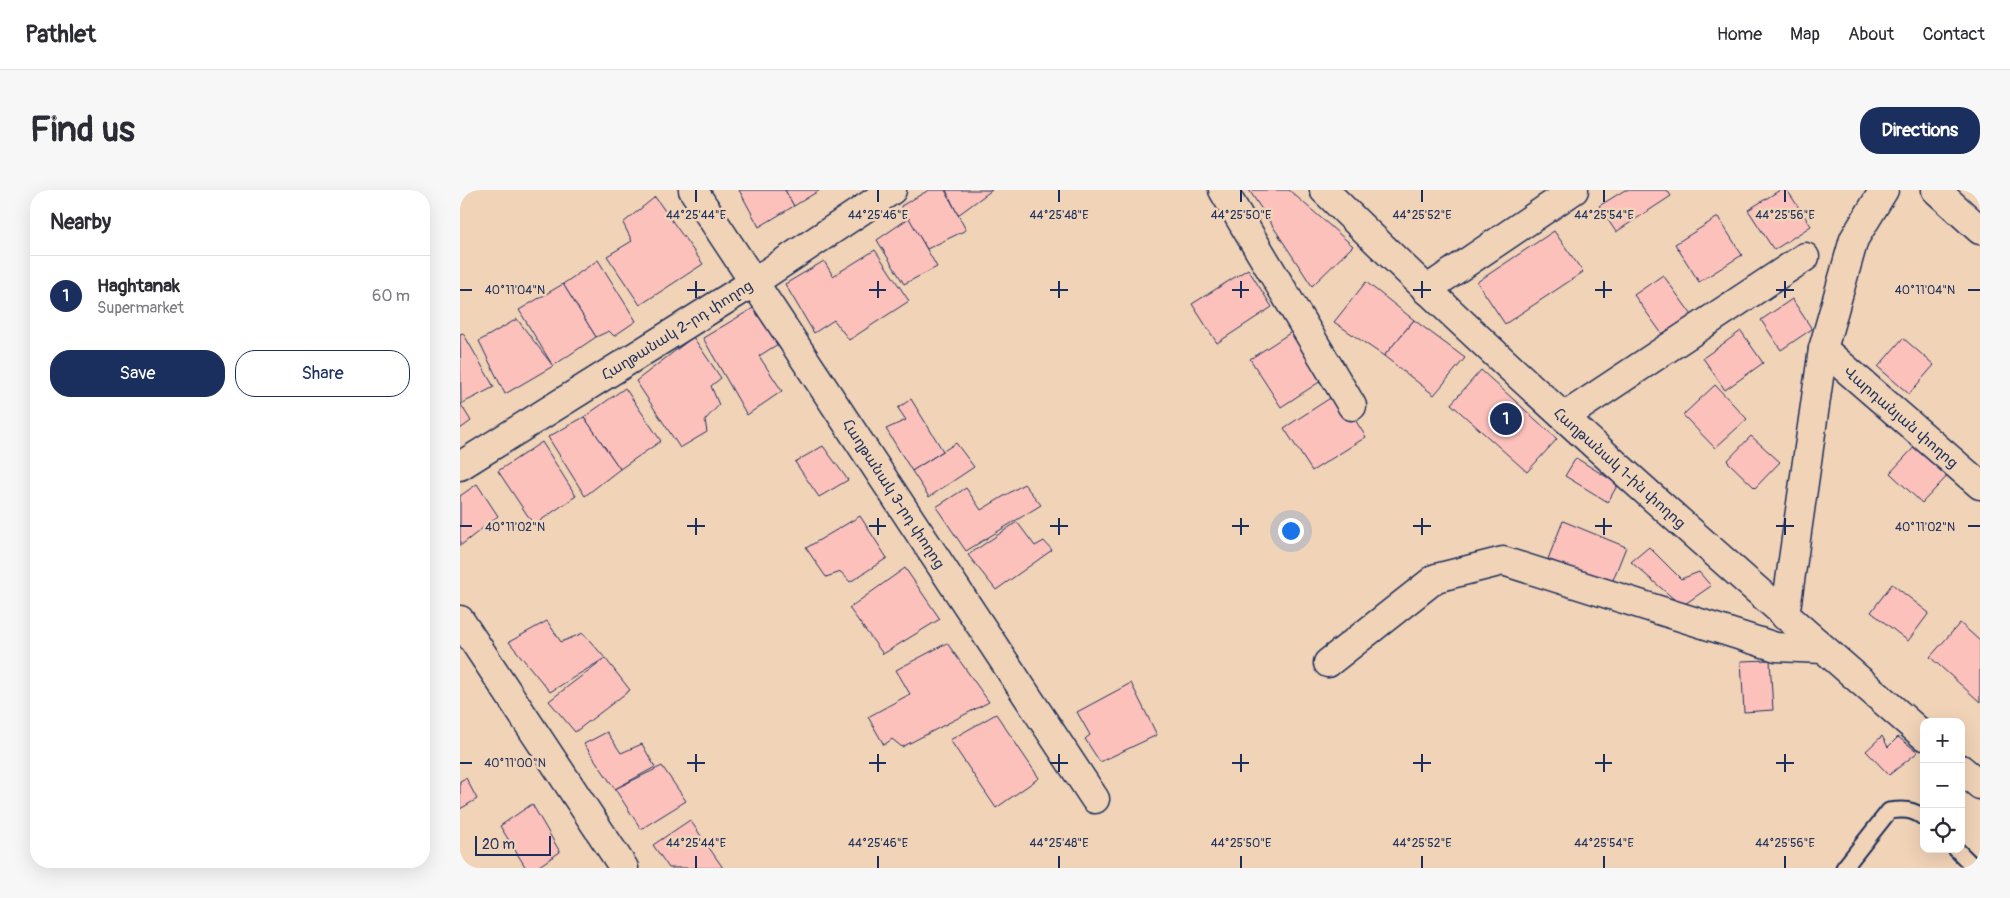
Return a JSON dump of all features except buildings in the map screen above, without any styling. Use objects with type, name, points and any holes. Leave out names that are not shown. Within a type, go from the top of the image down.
[{"type":"street","name":"Հաղթանակ 3-րդ փողոց","points":[[693,190],[1095,799]]},
{"type":"street","name":"Հաղթանակ 2-րդ փողոց","points":[[460,466],[754,282],[892,190]]},
{"type":"street","points":[[1223,190],[1352,406]]},
{"type":"street","name":"Հաղթանակ 1-ին փողոց","points":[[1324,190],[1426,290],[1564,417],[1785,616],[1920,733]]},
{"type":"street","points":[[1426,290],[1574,190]]},
{"type":"street","points":[[1785,616],[1823,349],[1854,239],[1884,190]]},
{"type":"street","points":[[1936,190],[1980,230]]},
{"type":"street","points":[[1564,417],[1805,257]]},
{"type":"street","name":"Վարդանյան փողոց","points":[[1823,349],[1980,485]]},
{"type":"street","points":[[1328,663],[1436,578],[1503,561],[1776,647],[1823,649]]},
{"type":"street","points":[[460,620],[624,868]]},
{"type":"street","points":[[1965,772],[1980,785]]},
{"type":"lane","points":[[1844,868],[1889,811],[1905,809],[1920,815]]},
{"type":"lane","points":[[1960,853],[1975,868]]},
{"type":"place","name":"Haghtanak","points":[[1506,419]]}]
